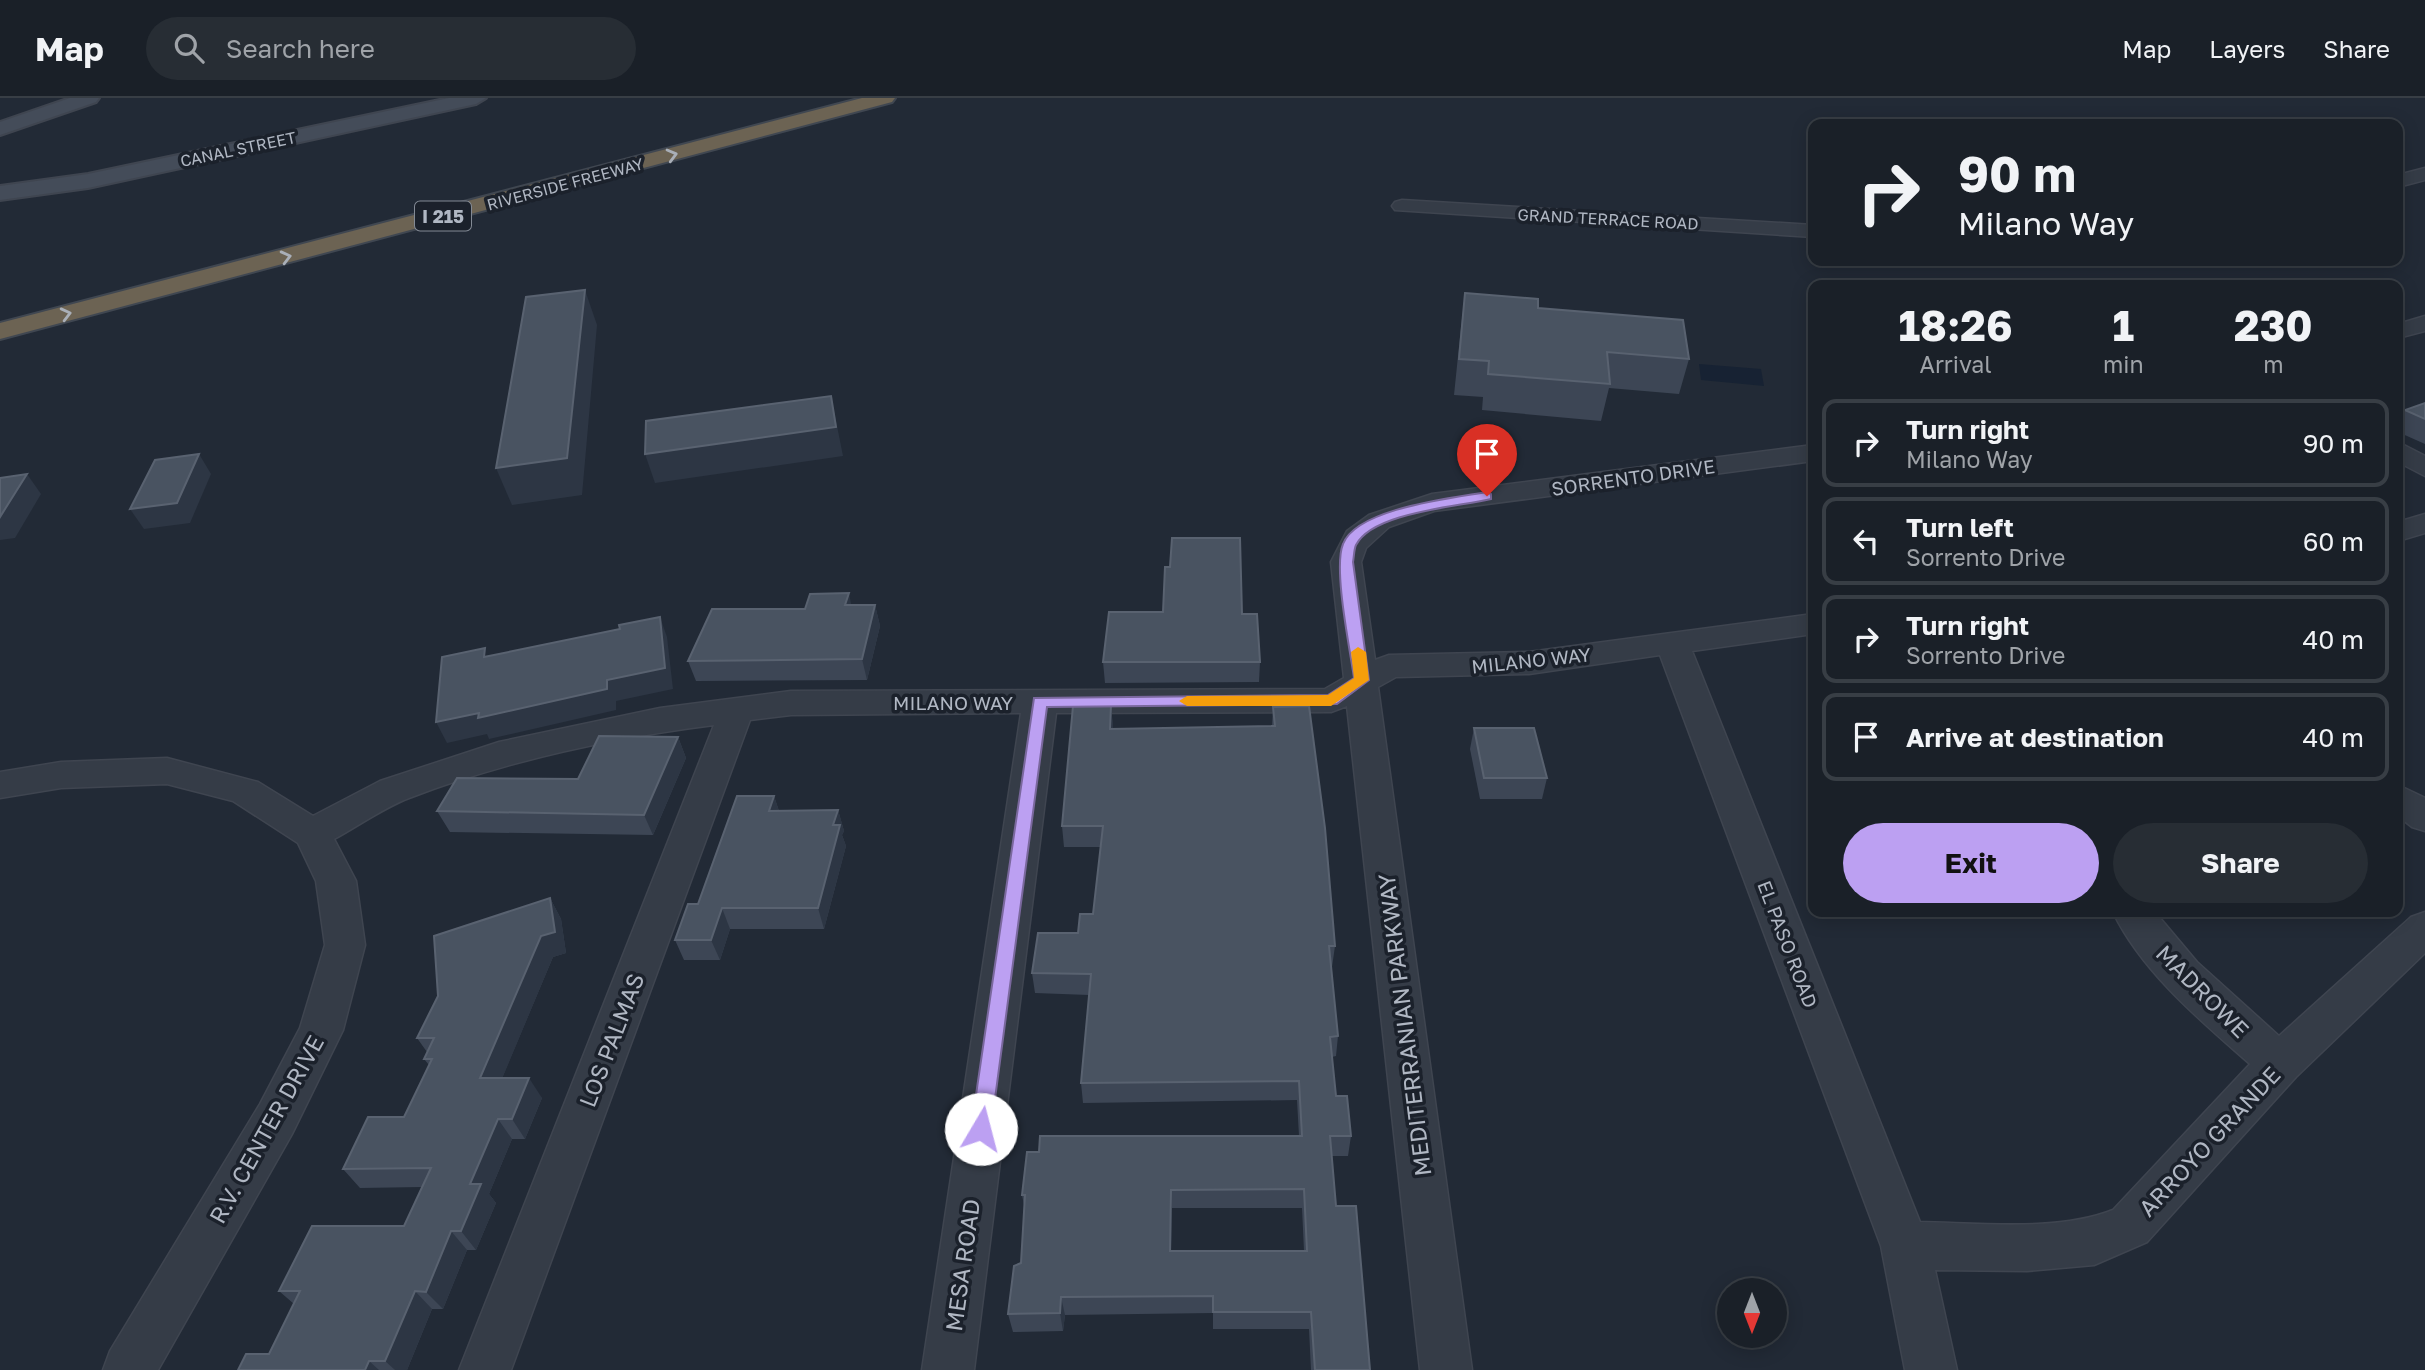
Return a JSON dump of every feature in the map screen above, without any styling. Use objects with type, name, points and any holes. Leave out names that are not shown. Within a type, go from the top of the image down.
[{"type":"highway","name":"RIVERSIDE FREEWAY","points":[[204,254],[813,98]]},
{"type":"highway","name":"RIVERSIDE FREEWAY","points":[[0,331],[885,98]]},
{"type":"street","points":[[0,117],[56,98]]},
{"type":"street","points":[[0,129],[89,98]]},
{"type":"street","name":"CANAL STREET","points":[[0,192],[88,181],[476,98]]},
{"type":"street","points":[[2403,180],[2425,174]]},
{"type":"street","name":"GRAND TERRACE ROAD","points":[[1402,206],[1808,231]]},
{"type":"street","points":[[2403,330],[2425,323]]},
{"type":"street","points":[[2403,453],[2425,468]]},
{"type":"street","name":"SORRENTO DRIVE","points":[[1362,680],[1346,562],[1350,543],[1371,525],[1402,511],[1432,503],[1808,454]]},
{"type":"street","points":[[2403,530],[2425,523]]},
{"type":"street","name":"MILANO WAY","points":[[312,834],[393,790],[499,755],[660,720],[737,709],[791,703],[1331,700],[1389,666],[1529,663],[1808,625]]},
{"type":"street","name":"EL PASO ROAD","points":[[1672,643],[1905,1246]]},
{"type":"street","name":"MEDITERRANIAN PARKWAY","points":[[1362,680],[1446,1370]]},
{"type":"street","name":"MESA ROAD","points":[[948,1370],[1040,702]]},
{"type":"street","name":"LOS PALMAS","points":[[485,1370],[737,709]]},
{"type":"street","points":[[0,785],[61,775],[167,771],[245,791],[312,834]]},
{"type":"street","points":[[2403,802],[2425,817]]},
{"type":"street","name":"R.V. CENTER DRIVE","points":[[129,1370],[276,1119],[321,1030],[345,945],[336,881],[312,834]]},
{"type":"street","name":"MADROWE","points":[[2137,917],[2178,971],[2211,1005],[2280,1063]]},
{"type":"street","name":"ARROYO GRANDE","points":[[1905,1246],[2027,1247],[2081,1243],[2094,1241],[2130,1226],[2280,1063],[2425,928]]},
{"type":"street","points":[[1905,1246],[1931,1370]]},
{"type":"water","points":[[1699,364],[1761,369],[1764,386],[1701,380]]},
{"type":"building","points":[[585,290],[567,458],[496,468],[526,297]]},
{"type":"building","points":[[1465,293],[1538,299],[1538,308],[1683,320],[1689,359],[1607,352],[1610,384],[1488,374],[1489,361],[1459,359]]},
{"type":"building","points":[[831,396],[836,427],[645,454],[646,421]]},
{"type":"building","points":[[2425,403],[2425,419],[2405,410]]},
{"type":"building","points":[[199,454],[177,503],[130,509],[155,460]]},
{"type":"building","points":[[27,474],[0,517],[0,478]]},
{"type":"building","points":[[1172,538],[1240,538],[1242,614],[1257,614],[1260,662],[1103,662],[1109,612],[1163,612],[1165,567],[1170,567]]},
{"type":"building","points":[[849,593],[845,605],[875,605],[862,659],[688,661],[712,609],[805,609],[810,594]]},
{"type":"building","points":[[660,617],[665,668],[607,680],[607,689],[478,718],[479,713],[436,722],[442,657],[485,648],[484,657],[620,629],[619,625]]},
{"type":"building","points":[[1111,705],[1110,729],[1275,726],[1273,707],[1309,706],[1325,828],[1335,946],[1329,946],[1338,1036],[1330,1037],[1336,1096],[1347,1096],[1351,1136],[1330,1136],[1336,1206],[1356,1206],[1370,1370],[1315,1370],[1311,1312],[1213,1312],[1213,1296],[1061,1297],[1060,1313],[1008,1314],[1014,1266],[1021,1263],[1025,1195],[1022,1195],[1027,1152],[1039,1152],[1040,1136],[1302,1136],[1299,1081],[1081,1083],[1091,974],[1032,973],[1038,933],[1078,933],[1080,914],[1093,914],[1103,826],[1062,826],[1073,706]],"holes":[[[1304,1189],[1307,1251],[1170,1251],[1171,1190]]]},
{"type":"building","points":[[1474,728],[1534,728],[1547,778],[1484,778]]},
{"type":"building","points":[[599,736],[678,737],[644,815],[437,811],[457,778],[578,779]]},
{"type":"building","points":[[737,796],[774,796],[769,811],[838,810],[833,825],[840,825],[818,908],[722,908],[711,940],[675,940],[688,904],[698,904]]},
{"type":"building","points":[[550,898],[555,932],[541,936],[480,1078],[529,1078],[512,1119],[498,1119],[470,1184],[481,1184],[461,1231],[451,1231],[426,1292],[415,1291],[385,1361],[369,1361],[365,1370],[238,1370],[246,1354],[269,1354],[300,1291],[279,1291],[312,1226],[404,1226],[431,1168],[343,1169],[368,1117],[404,1117],[432,1059],[424,1059],[434,1038],[417,1038],[438,996],[434,936]]},
{"type":"slow traffic","points":[[1187,701],[1331,700],[1362,680],[1358,652]]},
{"type":"route","points":[[981,1129],[1040,702],[1331,700],[1362,680],[1346,562],[1350,543],[1371,525],[1402,511],[1432,503],[1487,496]]}]
